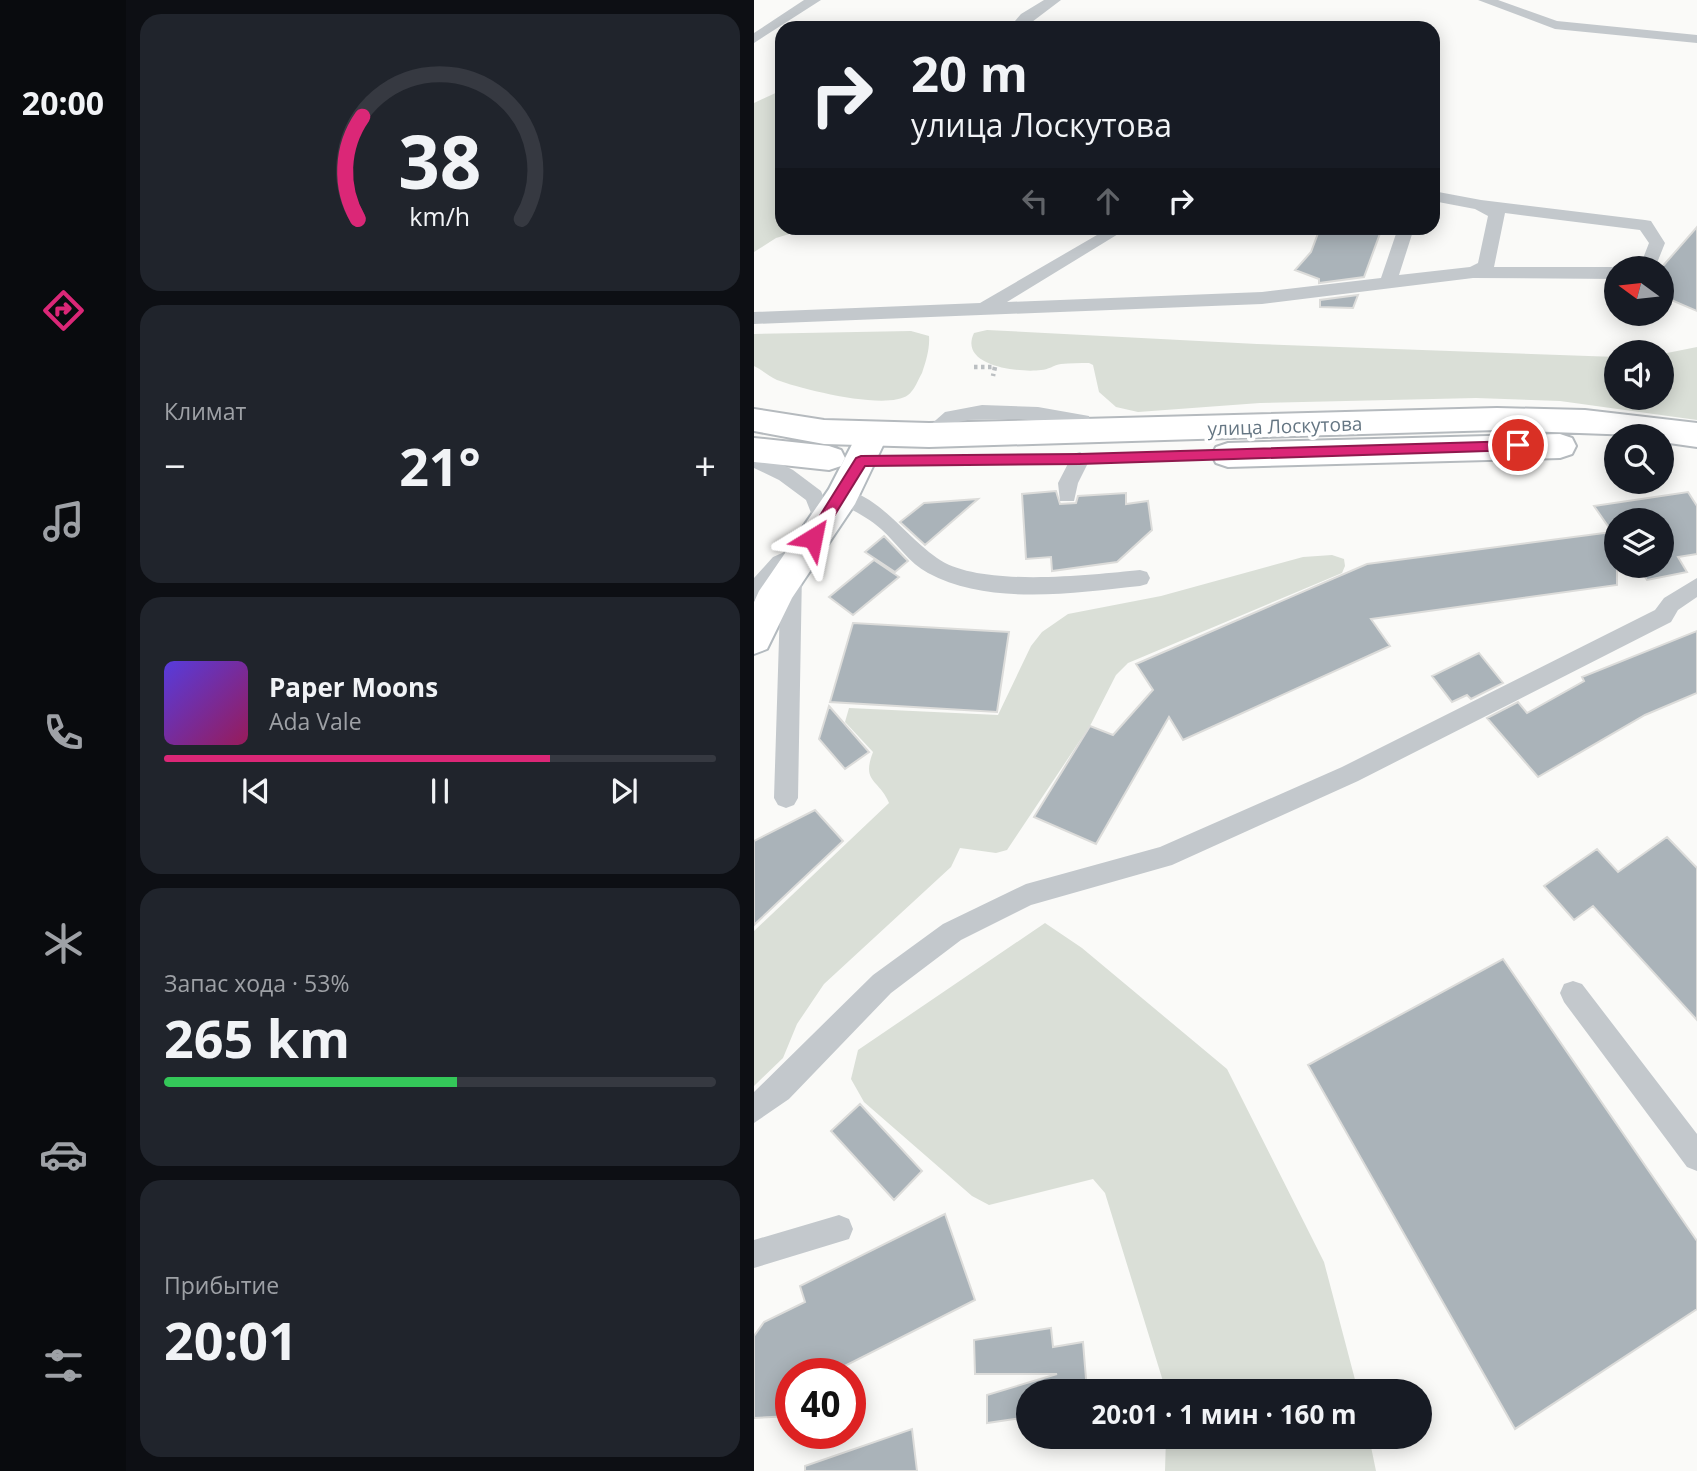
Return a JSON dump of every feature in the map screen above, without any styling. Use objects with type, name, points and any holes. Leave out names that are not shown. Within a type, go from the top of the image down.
[{"type":"main road","name":"улица Лоскутова","points":[[866,448],[929,435],[1081,446],[1497,418],[1585,421],[1697,435]]},
{"type":"main road","points":[[754,639],[797,561],[843,495],[866,448],[757,426]]},
{"type":"main road","name":"улица Лоскутова","points":[[866,448],[1543,444],[1604,449]]},
{"type":"main road","points":[[1674,456],[1697,459]]},
{"type":"lane","points":[[778,21],[814,0]]},
{"type":"lane","points":[[1022,21],[1054,0]]},
{"type":"lane","points":[[1485,0],[1555,25],[1697,39]]},
{"type":"lane","points":[[756,34],[775,23]]},
{"type":"lane","points":[[1440,197],[1480,205],[1645,225],[1657,243],[1652,256]]},
{"type":"lane","points":[[1473,272],[1486,265],[1497,214],[1480,205]]},
{"type":"lane","points":[[982,310],[1029,279],[1074,257],[1109,235]]},
{"type":"lane","points":[[1389,281],[1404,235]]},
{"type":"lane","points":[[754,318],[1262,298],[1473,272],[1604,274]]},
{"type":"lane","points":[[1067,496],[1068,482],[1081,446]]},
{"type":"lane","points":[[754,457],[756,461],[786,475],[814,496],[824,523]]},
{"type":"lane","points":[[843,495],[887,523],[907,546],[936,568],[968,578],[1064,586],[1140,579]]},
{"type":"lane","points":[[754,592],[780,563],[797,561],[786,798]]},
{"type":"lane","points":[[754,1109],[779,1089],[882,985],[952,932],[1026,895],[1163,857],[1350,774],[1630,629],[1663,616],[1671,604],[1697,586]]},
{"type":"lane","points":[[1572,993],[1697,1157]]},
{"type":"lane","points":[[754,1254],[839,1230]]},
{"type":"path","points":[[974,368],[995,367],[993,376]]},
{"type":"shaded area","points":[[775,93],[775,235],[786,235],[754,252],[754,103]]},
{"type":"shaded area","points":[[987,330],[1257,344],[1604,357],[1604,407],[1560,401],[1476,398],[1260,403],[1138,412],[1116,407],[1099,392],[1093,365],[1089,363],[1061,364],[1031,371],[993,365],[975,353],[971,344],[974,333]]},
{"type":"shaded area","points":[[911,331],[929,336],[927,355],[914,388],[908,395],[897,399],[864,400],[823,393],[777,380],[754,366],[754,334]]},
{"type":"shaded area","points":[[1697,347],[1697,420],[1625,410],[1674,410],[1674,352]]},
{"type":"shaded area","points":[[1332,555],[1344,559],[1342,573],[1128,663],[1116,675],[1091,724],[1007,850],[996,853],[960,848],[951,867],[824,984],[797,1024],[783,1058],[754,1086],[754,931],[889,803],[870,775],[873,752],[845,722],[849,708],[998,715],[1031,646],[1042,632],[1068,614],[1161,596],[1303,557]]},
{"type":"shaded area","points":[[1045,923],[1082,948],[1227,1069],[1324,1262],[1355,1379],[1162,1379],[1105,1193],[1093,1179],[989,1205],[972,1196],[864,1102],[851,1079],[858,1050]]},
{"type":"shaded area","points":[[1166,1449],[1371,1449],[1376,1471],[1165,1471]]},
{"type":"building","points":[[1697,227],[1697,311],[1674,301],[1674,256],[1672,256]]},
{"type":"building","points":[[1317,235],[1379,235],[1364,277],[1319,283],[1319,279],[1295,270],[1311,252]]},
{"type":"building","points":[[1358,295],[1353,308],[1320,307],[1320,300]]},
{"type":"building","points":[[1056,491],[1060,504],[1076,503],[1078,496],[1126,493],[1126,504],[1148,501],[1152,530],[1117,562],[1052,571],[1051,557],[1026,559],[1022,494]]},
{"type":"building","points":[[1688,492],[1697,506],[1697,554],[1678,557],[1687,572],[1674,575],[1674,508],[1604,508],[1604,520],[1594,506]]},
{"type":"building","points":[[978,499],[925,545],[900,522],[924,503]]},
{"type":"building","points":[[1604,533],[1604,578],[1617,578],[1617,585],[1371,619],[1390,646],[1183,740],[1169,717],[1096,844],[1034,817],[1090,726],[1113,735],[1153,690],[1136,664],[1367,564]]},
{"type":"building","points":[[884,536],[908,561],[895,572],[865,552]]},
{"type":"building","points":[[874,560],[899,577],[853,615],[829,597]]},
{"type":"building","points":[[853,623],[1009,632],[997,712],[830,702]]},
{"type":"building","points":[[1697,631],[1697,693],[1645,715],[1538,777],[1487,718],[1518,702],[1527,713],[1584,681],[1582,677]]},
{"type":"building","points":[[1479,653],[1503,683],[1471,699],[1467,695],[1452,702],[1432,676]]},
{"type":"building","points":[[829,706],[869,752],[845,769],[819,739]]},
{"type":"building","points":[[815,810],[843,841],[754,925],[754,841]]},
{"type":"building","points":[[1667,837],[1697,868],[1697,1020],[1593,906],[1574,920],[1544,886],[1597,849],[1618,872]]},
{"type":"building","points":[[1503,959],[1697,1241],[1697,1309],[1515,1429],[1308,1065]]},
{"type":"building","points":[[860,1104],[922,1171],[894,1200],[831,1131]]},
{"type":"building","points":[[945,1214],[975,1300],[861,1358],[775,1358],[775,1417],[754,1418],[754,1336],[764,1322],[805,1302],[800,1286]]},
{"type":"building","points":[[1051,1328],[1053,1347],[1083,1342],[1086,1379],[1040,1379],[1057,1374],[975,1374],[974,1340]]},
{"type":"building","points":[[1016,1386],[1016,1419],[987,1423],[987,1395]]},
{"type":"building","points":[[912,1429],[917,1471],[805,1471],[805,1466],[854,1449],[866,1449],[866,1445]]},
{"type":"route","points":[[813,538],[843,495],[861,461],[1080,459],[1518,445]]}]
